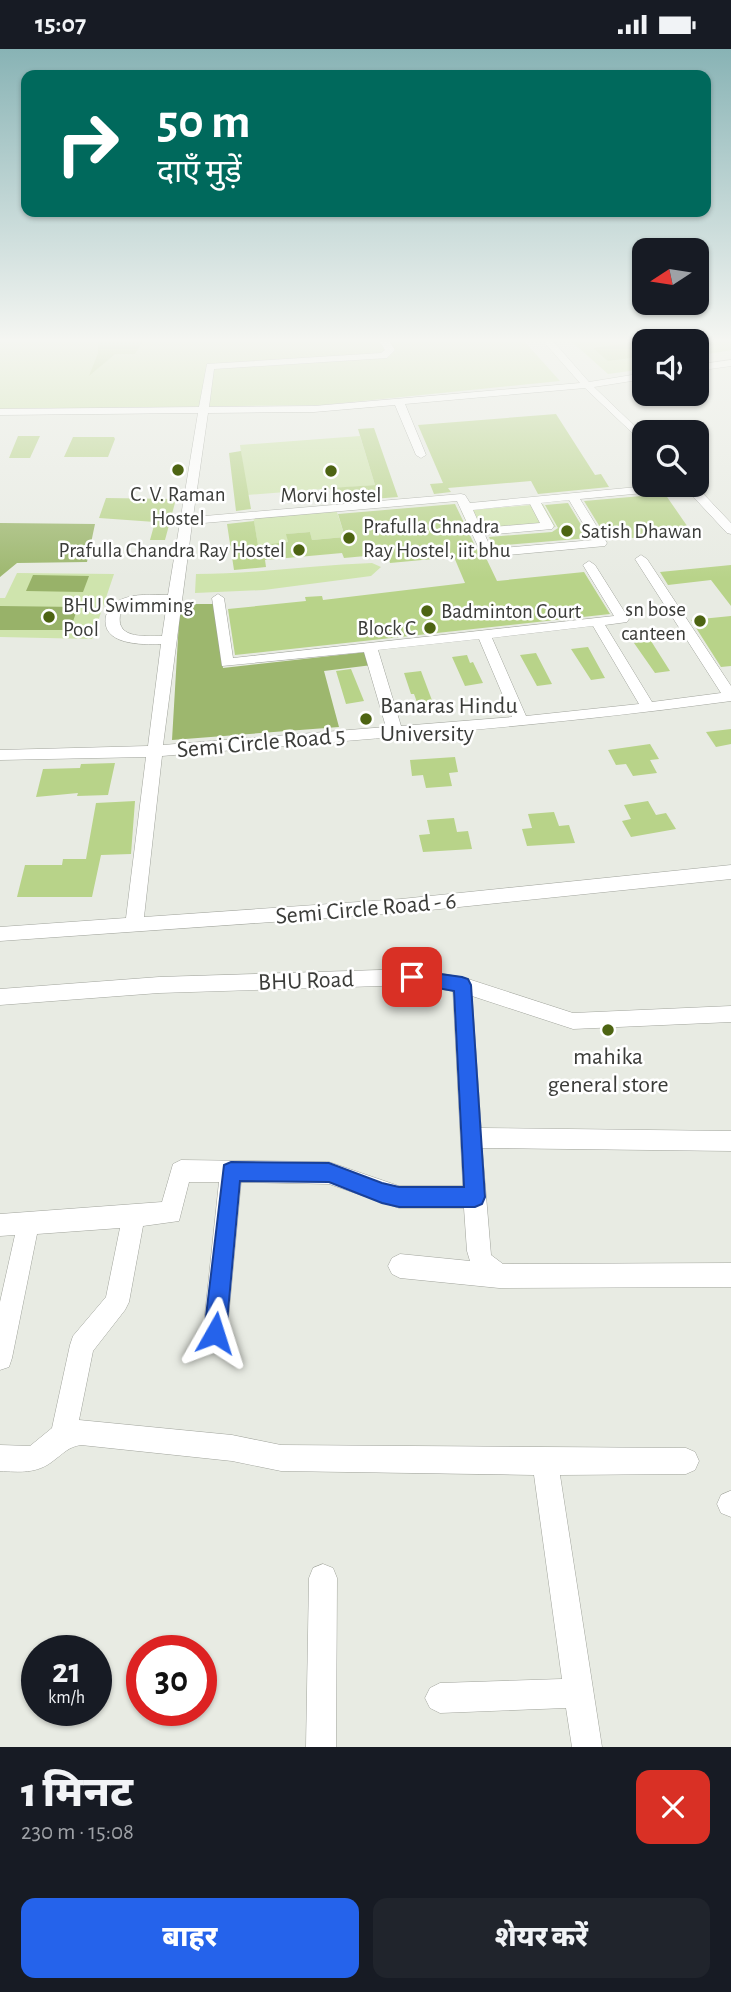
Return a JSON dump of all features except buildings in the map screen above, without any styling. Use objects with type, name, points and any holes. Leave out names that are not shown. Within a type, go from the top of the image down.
[{"type":"street","points":[[134,925],[168,640],[202,420]]},
{"type":"street","points":[[406,420],[421,455]]},
{"type":"street","points":[[466,507],[632,491]]},
{"type":"street","points":[[186,521],[461,497],[487,553],[601,543],[573,497]]},
{"type":"street","points":[[700,497],[731,530]]},
{"type":"street","points":[[477,532],[548,526],[533,500]]},
{"type":"street","points":[[691,510],[709,507]]},
{"type":"street","points":[[641,559],[730,696]]},
{"type":"street","points":[[218,598],[227,663],[622,619],[589,565]]},
{"type":"street","points":[[168,640],[125,638],[117,634],[112,626],[113,616],[117,607],[129,601],[174,599]]},
{"type":"street","points":[[597,622],[648,708]]},
{"type":"street","points":[[484,634],[521,721]]},
{"type":"street","points":[[370,647],[395,731]]},
{"type":"street","name":"Semi Circle Road 5","points":[[0,754],[155,750],[521,721],[648,708],[730,696]]},
{"type":"street","name":"Semi Circle Road - 6","points":[[0,934],[401,906],[731,872]]},
{"type":"street","name":"BHU Road","points":[[0,997],[159,985],[398,977],[462,985],[573,1021],[731,1014]]},
{"type":"street","points":[[462,985],[478,1251],[482,1263],[499,1276]]},
{"type":"street","points":[[471,1139],[731,1141]]},
{"type":"street","points":[[0,1225],[171,1213],[181,1171],[329,1173],[399,1197],[475,1197]]},
{"type":"street","points":[[215,1333],[231,1172]]},
{"type":"street","points":[[63,1435],[82,1345],[117,1302],[133,1217]]},
{"type":"street","points":[[0,1358],[28,1225]]},
{"type":"street","points":[[400,1266],[499,1276],[731,1275]]},
{"type":"street","points":[[0,1458],[30,1459],[42,1454],[63,1435],[81,1432],[232,1448],[281,1458],[686,1461]]},
{"type":"street","points":[[545,1462],[587,1747]]},
{"type":"street","points":[[321,1747],[323,1578]]},
{"type":"street","points":[[440,1698],[581,1693]]},
{"type":"shaded area","name":"Morvi hostel","points":[[360,436],[375,485],[247,495],[240,445]]},
{"type":"shaded area","points":[[543,504],[556,527],[472,535],[461,511]]},
{"type":"shaded area","points":[[336,509],[345,537],[312,540],[310,532],[287,534],[288,542],[258,545],[253,516]]},
{"type":"shaded area","points":[[0,523],[95,524],[87,562],[17,563],[0,577]]},
{"type":"shaded area","points":[[372,563],[381,567],[371,576],[264,590],[195,593],[196,574]]},
{"type":"shaded area","name":"BHU Swimming Pool","points":[[17,573],[114,574],[92,639],[0,637],[0,598],[5,598]]},
{"type":"shaded area","points":[[33,575],[89,576],[83,592],[26,591]]},
{"type":"shaded area","points":[[180,604],[216,604],[223,668],[367,652],[372,665],[324,671],[339,727],[172,740]]},
{"type":"shaded area","points":[[0,606],[78,607],[70,630],[0,630]]},
{"type":"place","name":"C. V. Raman Hostel","points":[[178,470]]},
{"type":"place","name":"Morvi hostel","points":[[331,471]]},
{"type":"place","name":"Satish Dhawan","points":[[567,531]]},
{"type":"place","name":"Prafulla Chnadra Ray Hostel, iit bhu","points":[[349,538]]},
{"type":"place","name":"Prafulla Chandra Ray Hostel","points":[[299,550]]},
{"type":"place","name":"Badminton Court","points":[[427,611]]},
{"type":"place","name":"BHU Swimming Pool","points":[[49,617]]},
{"type":"place","name":"sn bose canteen","points":[[700,621]]},
{"type":"place","name":"Block C","points":[[430,628]]},
{"type":"place","name":"Banaras Hindu University","points":[[366,719]]},
{"type":"place","name":"mahika general store","points":[[608,1030]]},
{"type":"route","points":[[215,1333],[231,1172],[329,1173],[399,1197],[475,1197],[462,985],[412,977]]}]
